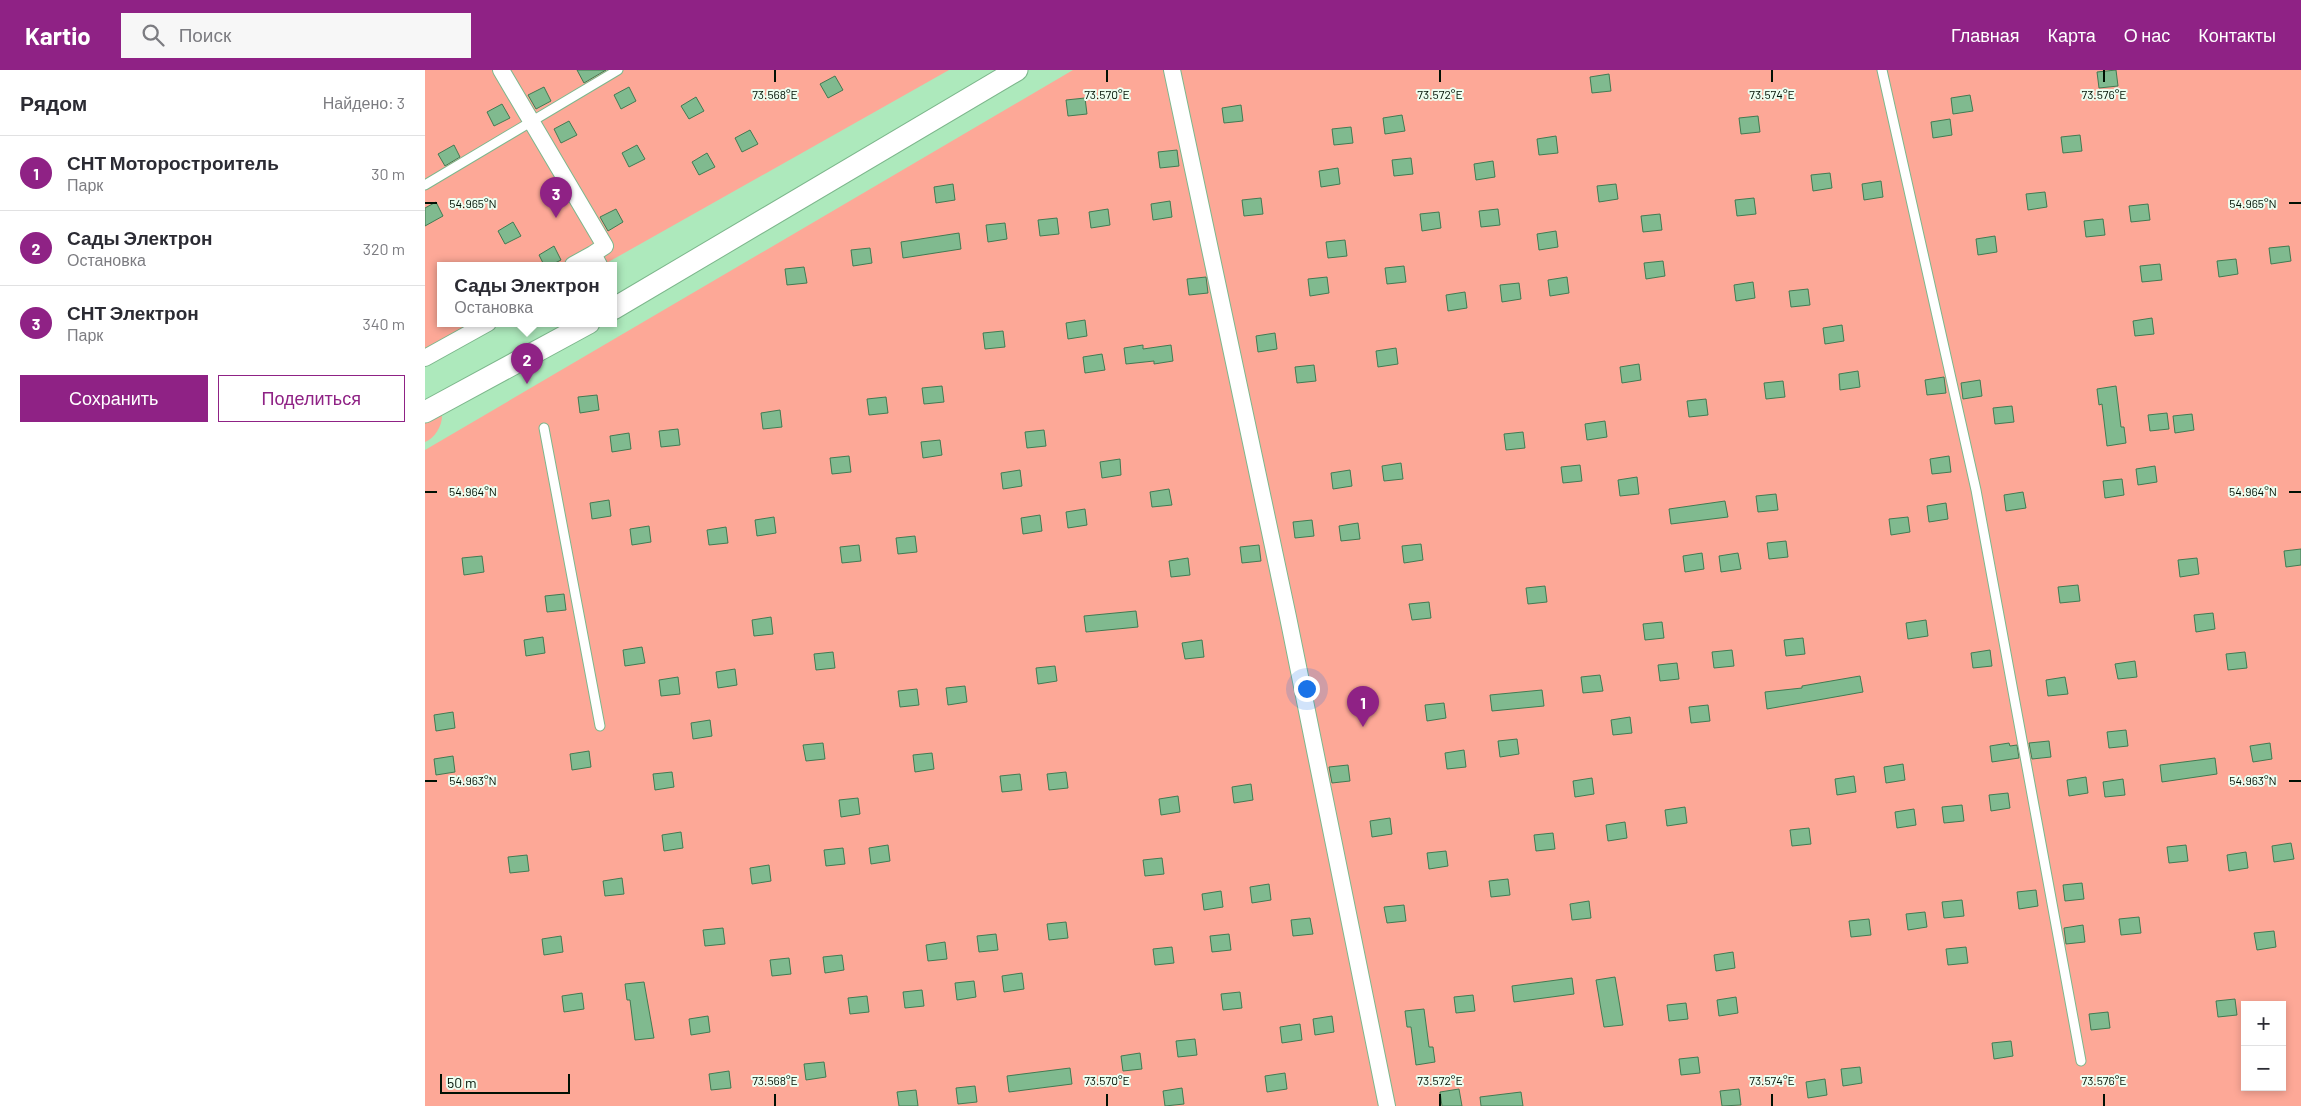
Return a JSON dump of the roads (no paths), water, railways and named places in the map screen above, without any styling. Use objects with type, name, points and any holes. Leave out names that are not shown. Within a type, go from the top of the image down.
[{"type":"street","points":[[501,70],[605,246],[596,259]]},
{"type":"street","points":[[617,303],[1017,70]]},
{"type":"street","points":[[1172,70],[1286,608],[1387,1106]]},
{"type":"street","points":[[425,358],[481,327]]},
{"type":"street","points":[[425,412],[582,327]]},
{"type":"lane","points":[[425,185],[618,70]]},
{"type":"lane","points":[[1882,70],[1976,490],[2081,1061]]},
{"type":"lane","points":[[544,428],[600,726]]},
{"type":"place","name":"СНТ Электрон","points":[[556,218]]},
{"type":"place","name":"Сады Электрон","points":[[527,384]]},
{"type":"place","name":"СНТ Моторостроитель","points":[[1363,727]]}]
